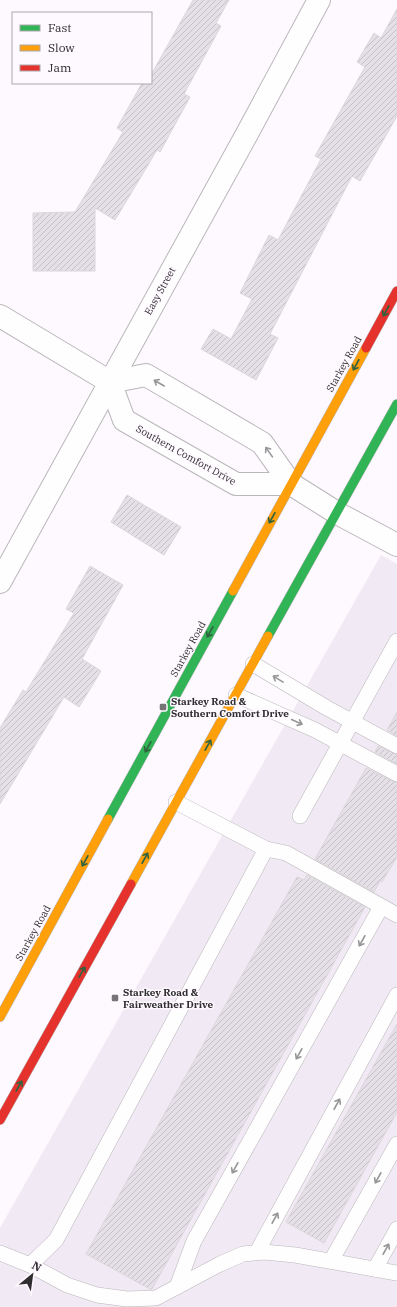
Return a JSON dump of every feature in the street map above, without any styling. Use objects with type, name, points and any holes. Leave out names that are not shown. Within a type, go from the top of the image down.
[{"type":"main road","name":"Starkey Road","points":[[0,1017],[397,291]]},
{"type":"main road","points":[[0,1120],[397,404]]},
{"type":"street","name":"Easy Street","points":[[0,582],[252,125],[319,0]]},
{"type":"street","points":[[0,316],[110,382],[146,376],[262,443],[291,484],[337,513],[397,545]]},
{"type":"street","name":"Southern Comfort Drive","points":[[110,382],[124,420],[236,484],[291,484]]},
{"type":"lane","points":[[300,816],[397,641]]},
{"type":"lane","points":[[253,664],[352,722],[397,746]]},
{"type":"lane","points":[[236,695],[315,730],[397,774]]},
{"type":"lane","points":[[176,802],[266,849],[286,853],[397,915]]},
{"type":"lane","points":[[30,1265],[56,1240],[266,849]]},
{"type":"lane","points":[[177,1288],[194,1241],[381,907]]},
{"type":"lane","points":[[257,1252],[397,994]]},
{"type":"lane","points":[[331,1261],[397,1144]]},
{"type":"lane","points":[[375,1269],[397,1229]]},
{"type":"lane","points":[[0,1253],[30,1265],[67,1285],[97,1295],[127,1299],[156,1298],[220,1264],[244,1254],[257,1252],[295,1255],[397,1273]]},
{"type":"shaded area","points":[[381,555],[397,564],[397,1307],[0,1307],[0,1228]]},
{"type":"building","points":[[193,0],[229,0],[216,23],[221,26],[184,94],[190,97],[160,152],[157,150],[115,220],[95,208],[95,271],[33,271],[33,213],[75,212],[123,132],[117,128],[141,84],[152,84],[152,73]]},
{"type":"building","points":[[397,9],[397,116],[360,181],[352,176],[270,334],[278,338],[256,380],[201,349],[213,329],[231,339],[252,299],[240,293],[269,235],[278,240],[321,159],[315,156],[365,67],[357,62],[374,33],[381,38]]},
{"type":"building","points":[[127,495],[181,527],[164,555],[111,522]]},
{"type":"building","points":[[90,566],[123,585],[82,659],[101,671],[79,707],[64,697],[0,804],[0,728],[23,690],[26,692],[74,613],[66,609]]},
{"type":"building","points":[[397,712],[397,736],[387,730]]},
{"type":"building","points":[[378,746],[397,755],[397,764],[375,752]]},
{"type":"building","points":[[366,768],[397,783],[397,857],[374,892],[315,859]]},
{"type":"building","points":[[307,875],[365,907],[152,1289],[150,1289],[86,1254],[297,877],[304,880]]},
{"type":"building","points":[[397,1024],[397,1112],[324,1243],[286,1222]]},
{"type":"traffic: fast","points":[[268,636],[397,404]]},
{"type":"traffic: fast","points":[[108,819],[233,591]]},
{"type":"traffic: slow","points":[[233,591],[366,348]]},
{"type":"traffic: slow","points":[[131,884],[268,636]]},
{"type":"traffic: slow","points":[[0,1017],[108,819]]},
{"type":"traffic: jam","points":[[366,348],[397,291]]},
{"type":"traffic: jam","points":[[0,1120],[131,884]]},
{"type":"place","name":"Starkey Road & Southern Comfort Drive","points":[[163,707]]},
{"type":"place","name":"Starkey Road & Fairweather Drive","points":[[115,998]]}]
